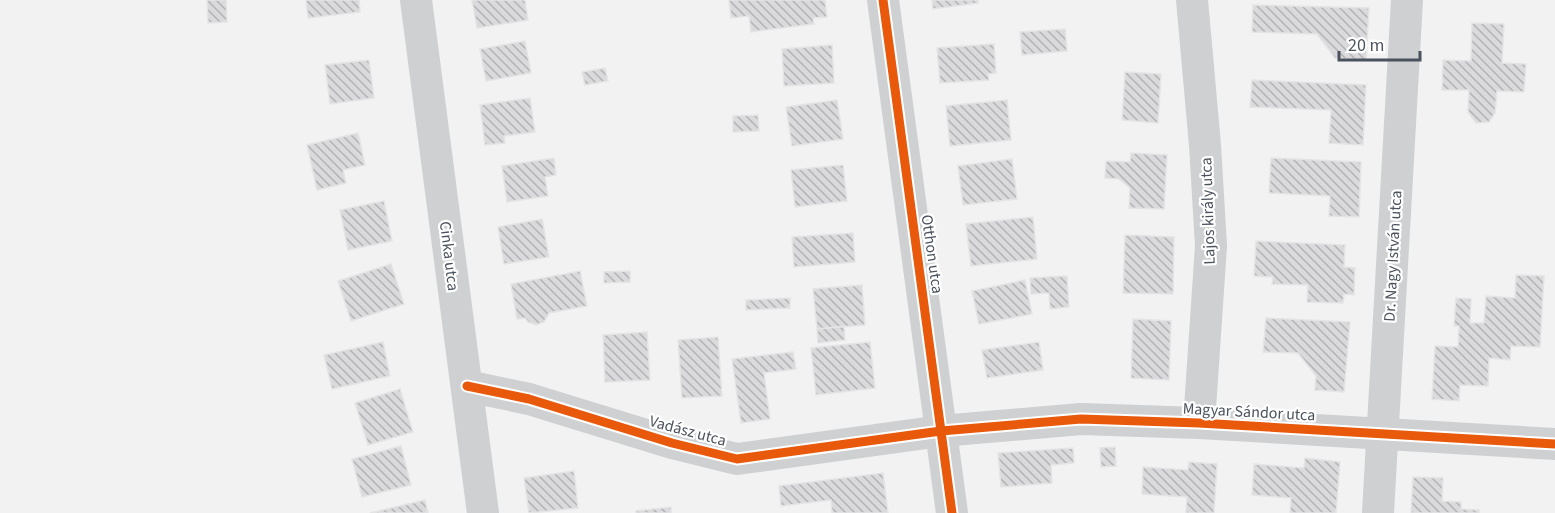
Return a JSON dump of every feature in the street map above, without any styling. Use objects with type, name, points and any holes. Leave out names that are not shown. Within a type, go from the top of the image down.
[{"type":"street","name":"Cinka utca","points":[[416,0],[483,513]]},
{"type":"street","name":"Otthon utca","points":[[884,0],[952,513]]},
{"type":"street","name":"Lajos király utca","points":[[1192,0],[1211,246],[1198,423]]},
{"type":"street","name":"Dr. Nagy István utca","points":[[1378,513],[1407,0]]},
{"type":"street","name":"Vadász utca","points":[[467,386],[529,399],[672,443],[737,459],[941,431]]},
{"type":"street","name":"Magyar Sándor utca","points":[[941,431],[1081,419],[1198,423],[1555,444]]},
{"type":"building","points":[[207,0],[226,0],[227,22],[208,23]]},
{"type":"building","points":[[306,0],[359,0],[360,12],[308,18]]},
{"type":"building","points":[[472,0],[525,0],[528,20],[477,28]]},
{"type":"building","points":[[729,0],[825,0],[827,17],[813,18],[814,24],[751,32],[749,16],[731,18]]},
{"type":"building","points":[[932,0],[978,0],[978,3],[933,9]]},
{"type":"building","points":[[1253,5],[1369,8],[1366,60],[1335,58],[1317,34],[1252,32]]},
{"type":"building","points":[[1472,23],[1504,24],[1502,63],[1526,64],[1524,92],[1497,91],[1495,113],[1489,122],[1476,123],[1468,112],[1469,90],[1442,90],[1443,60],[1471,61]]},
{"type":"building","points":[[1065,29],[1067,51],[1022,55],[1020,32]]},
{"type":"building","points":[[525,41],[531,73],[486,81],[480,49]]},
{"type":"building","points":[[994,44],[996,73],[988,74],[989,80],[940,83],[937,48]]},
{"type":"building","points":[[832,45],[834,83],[784,86],[782,49]]},
{"type":"building","points":[[369,60],[374,98],[330,104],[325,65]]},
{"type":"building","points":[[605,68],[608,81],[585,85],[582,72]]},
{"type":"building","points":[[1125,72],[1161,74],[1158,123],[1122,120]]},
{"type":"building","points":[[1252,80],[1366,85],[1363,145],[1329,143],[1331,110],[1250,107]]},
{"type":"building","points":[[530,98],[535,132],[504,136],[505,143],[485,145],[480,105]]},
{"type":"building","points":[[837,100],[843,139],[792,146],[786,107]]},
{"type":"building","points":[[1007,100],[1011,140],[950,146],[946,106]]},
{"type":"building","points":[[758,115],[759,131],[733,132],[733,116]]},
{"type":"building","points":[[358,133],[365,165],[343,170],[346,183],[317,190],[307,145]]},
{"type":"building","points":[[1131,153],[1167,155],[1164,209],[1129,208],[1130,188],[1119,179],[1105,178],[1106,161],[1130,162]]},
{"type":"building","points":[[554,158],[556,175],[545,177],[548,196],[507,202],[502,166]]},
{"type":"building","points":[[1271,158],[1361,162],[1359,217],[1329,216],[1330,196],[1269,193]]},
{"type":"building","points":[[1012,159],[1017,199],[963,205],[958,166]]},
{"type":"building","points":[[843,165],[847,201],[795,207],[791,170]]},
{"type":"building","points":[[384,201],[392,241],[348,250],[340,210]]},
{"type":"building","points":[[1033,217],[1037,259],[971,266],[966,224]]},
{"type":"building","points":[[542,219],[549,257],[504,264],[498,227]]},
{"type":"building","points":[[853,233],[855,262],[794,267],[792,237]]},
{"type":"building","points":[[1125,235],[1174,237],[1173,294],[1123,293]]},
{"type":"building","points":[[1256,241],[1345,245],[1344,267],[1355,268],[1354,295],[1344,294],[1343,303],[1307,302],[1308,285],[1272,284],[1273,277],[1254,276]]},
{"type":"building","points":[[391,264],[404,304],[351,321],[338,281]]},
{"type":"building","points":[[580,271],[587,306],[549,313],[544,322],[536,325],[525,318],[517,319],[511,284]]},
{"type":"building","points":[[630,271],[630,282],[604,283],[604,272]]},
{"type":"building","points":[[1516,275],[1544,276],[1540,347],[1511,346],[1510,360],[1489,358],[1488,386],[1460,385],[1459,401],[1432,399],[1435,346],[1458,347],[1459,326],[1454,326],[1456,298],[1471,299],[1470,323],[1484,323],[1486,296],[1515,298]]},
{"type":"building","points":[[1067,276],[1069,307],[1050,309],[1049,293],[1031,294],[1030,278]]},
{"type":"building","points":[[1025,280],[1032,314],[979,324],[972,291]]},
{"type":"building","points":[[862,285],[865,325],[817,329],[813,289]]},
{"type":"building","points":[[790,298],[790,308],[746,310],[746,300]]},
{"type":"building","points":[[1266,318],[1350,322],[1344,392],[1315,390],[1316,376],[1298,353],[1263,352]]},
{"type":"building","points":[[1133,319],[1171,321],[1169,380],[1131,378]]},
{"type":"building","points":[[844,326],[845,340],[818,343],[817,329]]},
{"type":"building","points":[[647,332],[650,380],[605,382],[603,335]]},
{"type":"building","points":[[718,337],[722,396],[682,398],[678,340]]},
{"type":"building","points":[[383,342],[390,376],[332,389],[324,355]]},
{"type":"building","points":[[870,342],[875,388],[816,395],[811,348]]},
{"type":"building","points":[[1039,342],[1043,370],[987,378],[982,350]]},
{"type":"building","points":[[793,352],[796,369],[764,373],[770,419],[741,423],[732,359]]},
{"type":"building","points":[[400,389],[413,432],[368,445],[355,403]]},
{"type":"building","points":[[401,446],[411,485],[362,497],[352,459]]},
{"type":"building","points":[[1115,447],[1116,466],[1101,467],[1100,448]]},
{"type":"building","points":[[1073,448],[1074,463],[1051,465],[1052,483],[1001,487],[998,453]]},
{"type":"building","points":[[1305,458],[1340,462],[1336,513],[1290,513],[1291,498],[1252,495],[1254,464],[1304,468]]},
{"type":"building","points":[[1189,462],[1217,464],[1214,513],[1186,513],[1187,497],[1142,494],[1143,467],[1188,470]]},
{"type":"building","points":[[574,471],[578,508],[529,513],[524,478]]},
{"type":"building","points":[[883,473],[888,513],[832,513],[831,500],[781,506],[779,486]]},
{"type":"building","points":[[1413,477],[1443,478],[1442,501],[1461,502],[1461,509],[1479,510],[1479,513],[1411,513]]},
{"type":"building","points":[[425,500],[428,513],[370,513]]},
{"type":"building","points":[[671,507],[671,513],[636,513],[636,511]]},
{"type":"cycle path","points":[[883,0],[952,513]]},
{"type":"cycle path","points":[[467,386],[529,399],[672,443],[737,459],[941,431],[1081,419],[1199,423],[1555,444]]}]
